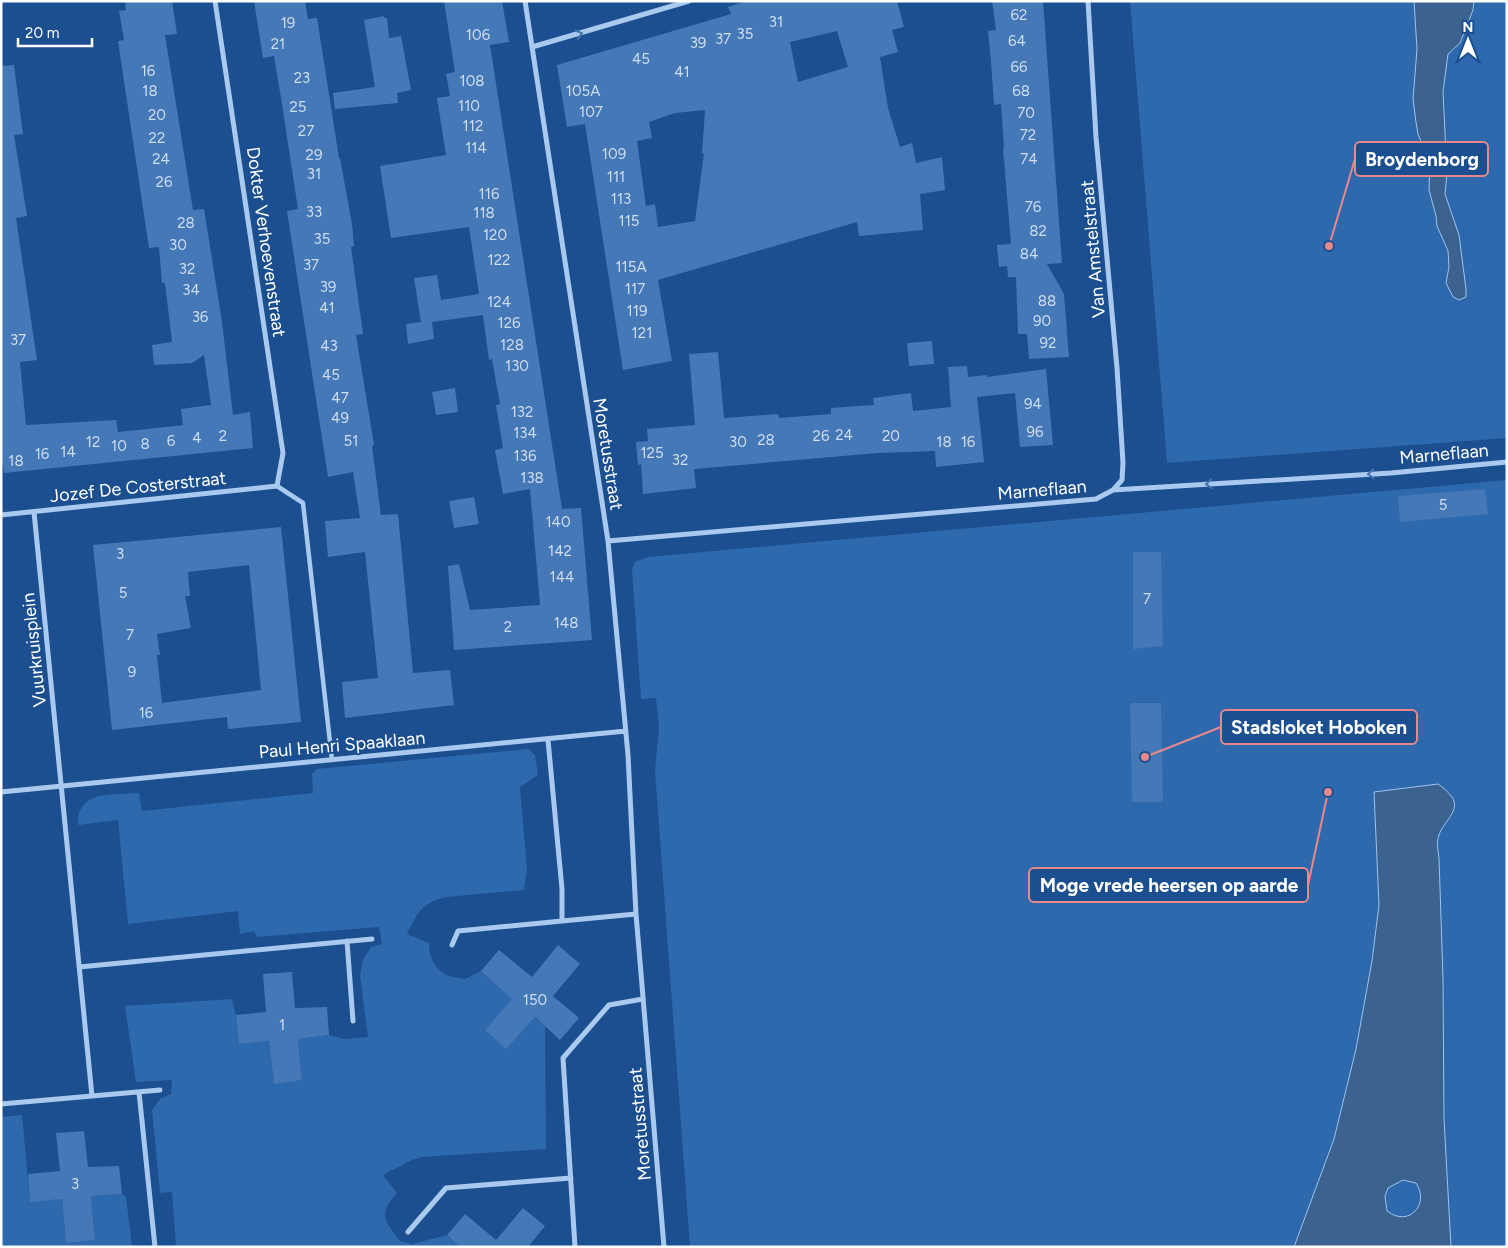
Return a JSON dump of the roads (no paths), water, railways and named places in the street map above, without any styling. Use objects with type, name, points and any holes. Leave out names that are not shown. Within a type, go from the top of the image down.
[{"type":"street","name":"Dokter Verhoevenstraat","points":[[215,1],[284,453],[277,486]]},
{"type":"street","name":"Moretusstraat","points":[[525,1],[608,541],[626,732],[636,914],[664,1247]]},
{"type":"street","points":[[532,47],[689,1]]},
{"type":"street","name":"Van Amstelstraat","points":[[1088,1],[1096,137],[1124,463],[1122,480],[1113,490]]},
{"type":"street","name":"Marneflaan","points":[[608,541],[1096,499],[1113,490],[1391,473],[1507,462]]},
{"type":"street","name":"Jozef De Costerstraat","points":[[1,515],[277,486]]},
{"type":"street","points":[[277,486],[303,503],[332,760]]},
{"type":"street","name":"Vuurkruisplein","points":[[34,512],[61,786]]},
{"type":"street","name":"Paul Henri Spaaklaan","points":[[1,792],[626,732]]},
{"type":"street","points":[[548,740],[562,889],[562,921]]},
{"type":"street","points":[[61,786],[92,1096]]},
{"type":"street","points":[[452,946],[458,931],[636,914]]},
{"type":"street","points":[[79,967],[372,939]]},
{"type":"street","points":[[347,941],[354,1020]]},
{"type":"street","points":[[575,1247],[564,1058],[609,1005],[643,999]]},
{"type":"street","points":[[1,1104],[160,1090]]},
{"type":"street","points":[[139,1092],[155,1247]]},
{"type":"street","points":[[408,1232],[446,1188],[571,1178]]},
{"type":"place","name":"Broydenborg","points":[[1329,246]]},
{"type":"place","name":"Stadsloket Hoboken","points":[[1145,757]]},
{"type":"place","name":"Moge vrede heersen op aarde","points":[[1328,792]]}]
